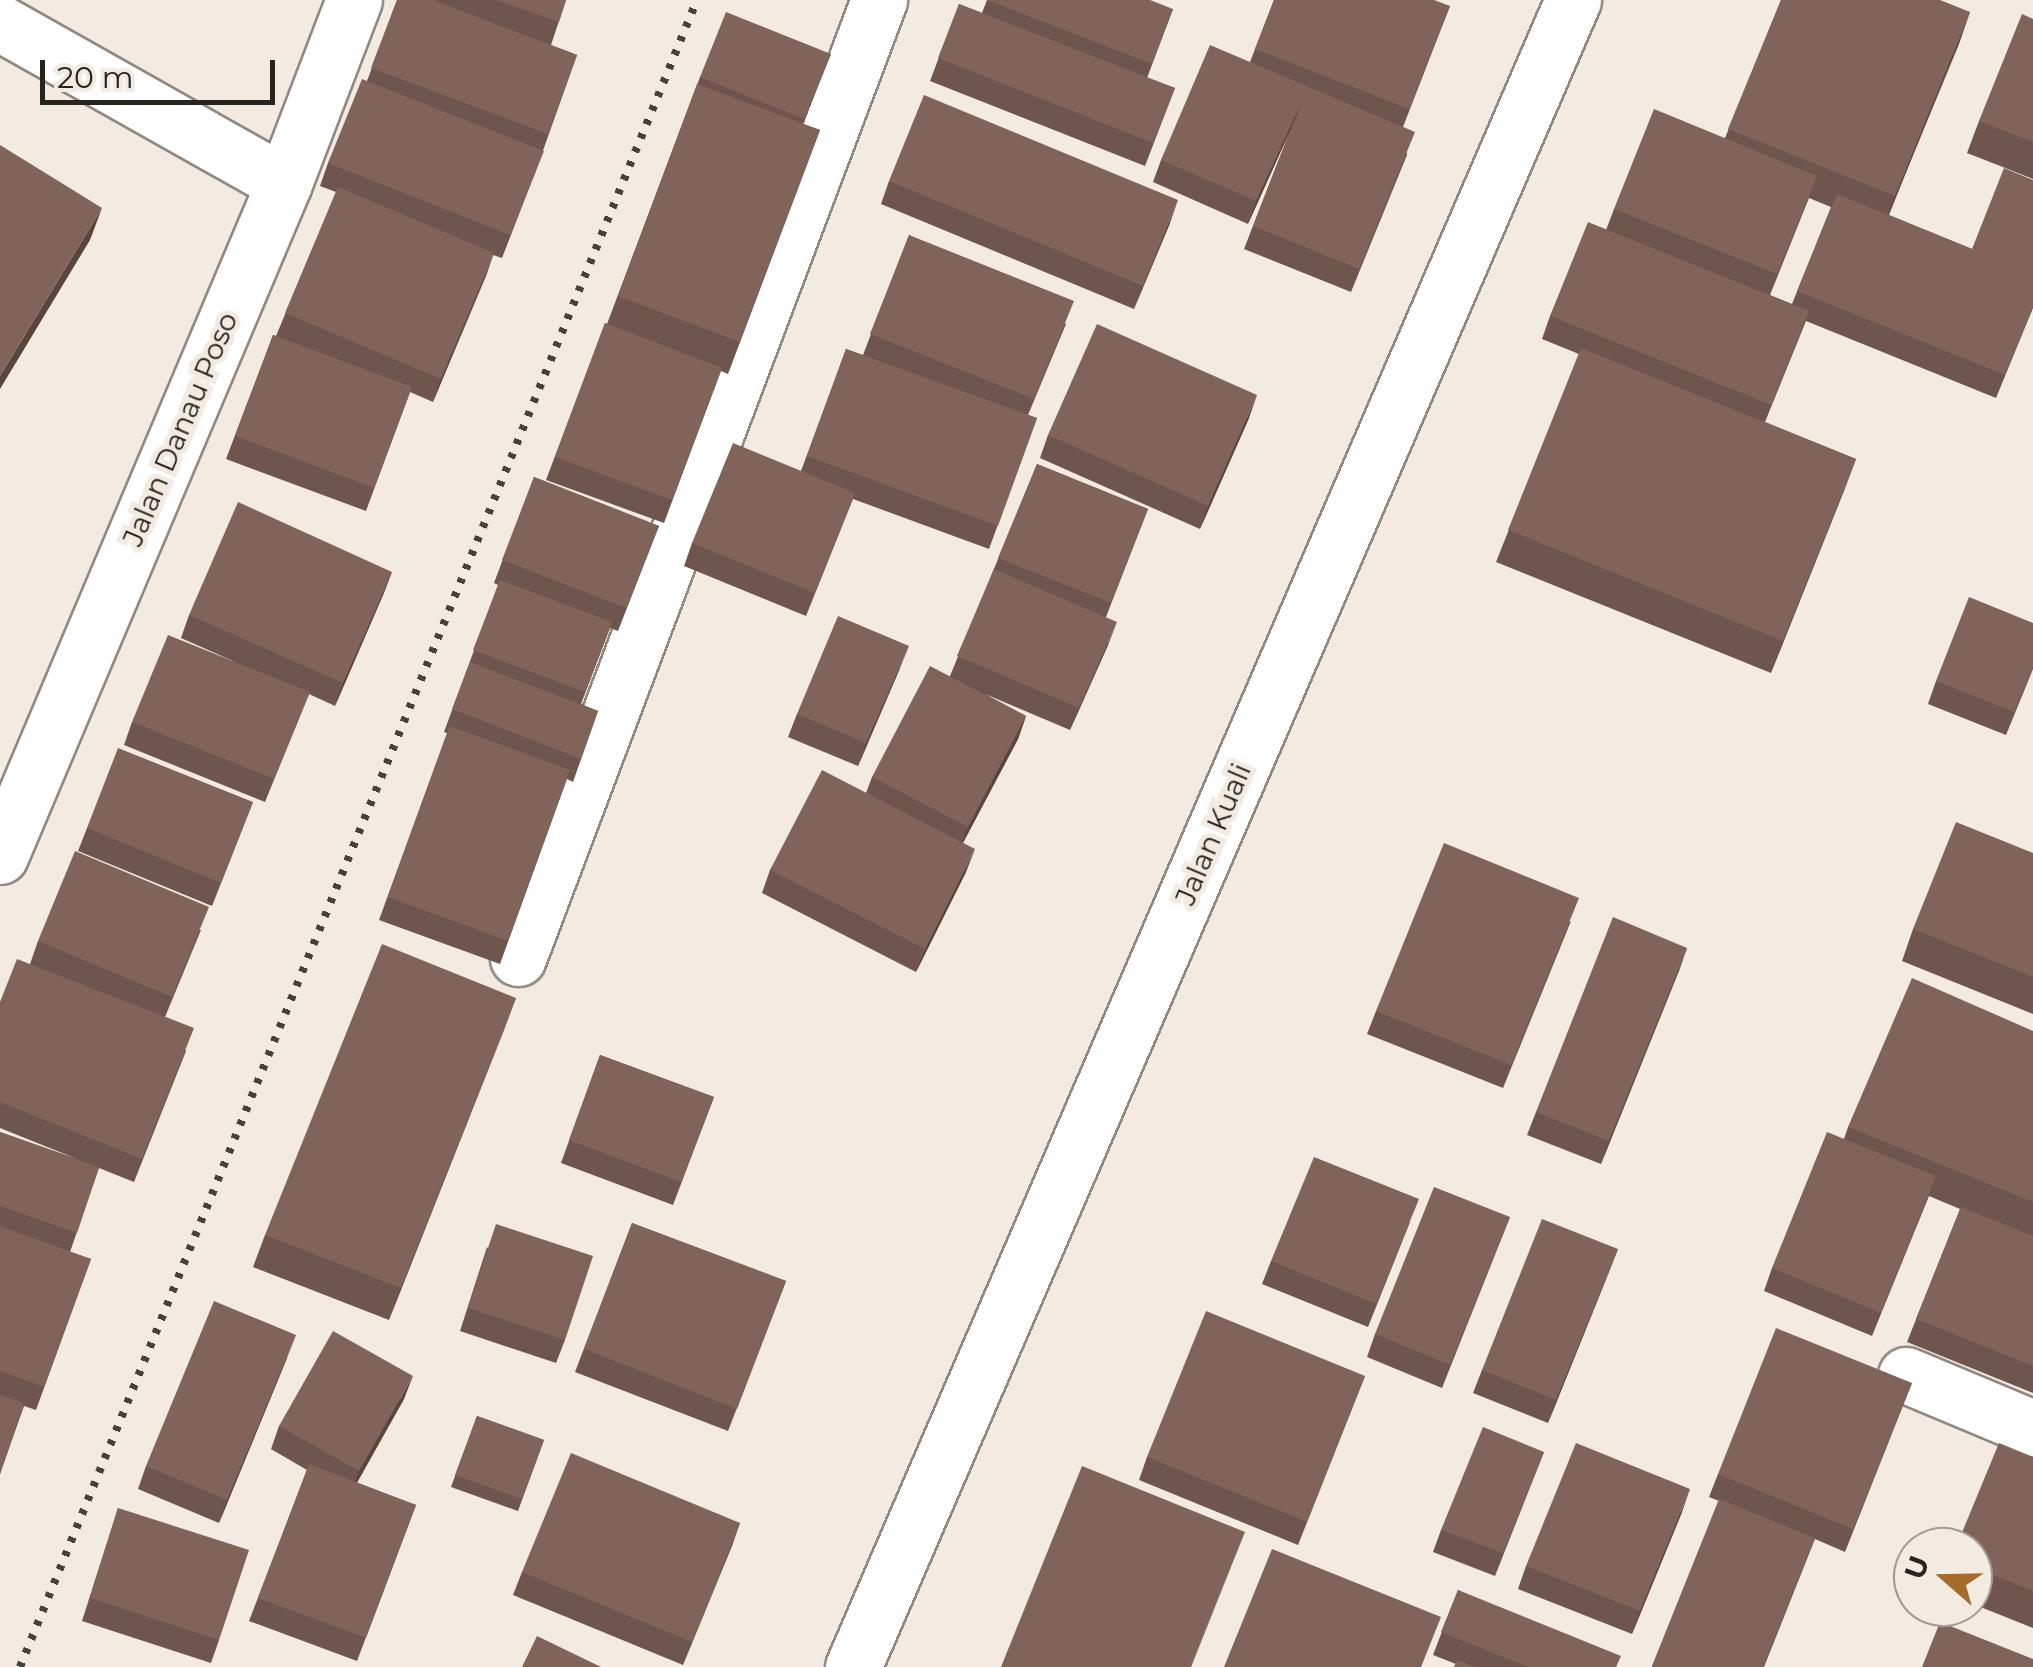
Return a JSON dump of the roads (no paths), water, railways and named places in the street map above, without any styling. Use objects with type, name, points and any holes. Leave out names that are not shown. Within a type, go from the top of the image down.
[{"type":"street","name":"Jalan Danau Poso","points":[[0,856],[284,183],[354,0]]},
{"type":"street","points":[[518,958],[879,0]]},
{"type":"street","name":"Jalan Kuali","points":[[853,1667],[1573,0]]},
{"type":"street","points":[[0,23],[284,183]]},
{"type":"street","points":[[1906,1375],[2033,1428]]},
{"type":"railway","points":[[20,1667],[697,0]]}]
